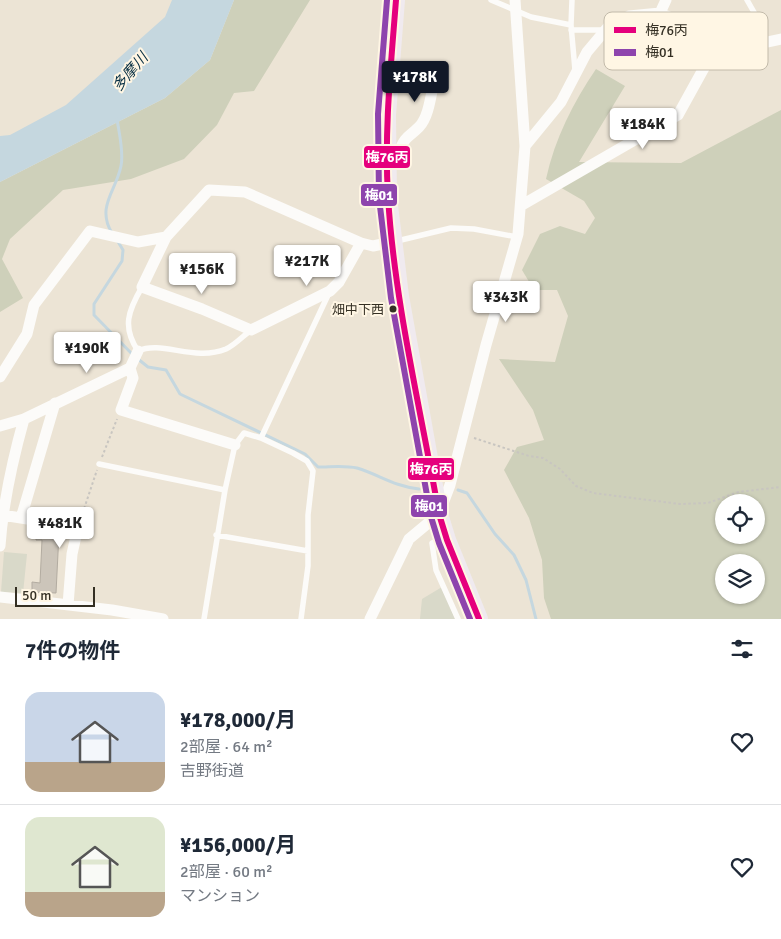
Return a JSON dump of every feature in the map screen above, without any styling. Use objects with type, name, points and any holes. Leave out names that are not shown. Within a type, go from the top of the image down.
[{"type":"main road","points":[[396,0],[390,63],[386,153],[392,242],[439,514],[446,538],[480,619]]},
{"type":"street","points":[[660,12],[666,0]]},
{"type":"street","points":[[370,619],[409,540],[439,514],[450,485],[486,344],[517,237],[522,205],[525,146],[518,66],[516,5]]},
{"type":"street","points":[[525,146],[561,102],[587,52],[604,32]]},
{"type":"street","points":[[768,42],[781,39]]},
{"type":"street","points":[[386,153],[399,151],[406,136],[421,126],[434,81],[390,63]]},
{"type":"street","points":[[522,205],[678,115],[703,70]]},
{"type":"street","points":[[360,243],[339,282],[330,291],[251,330],[202,309],[142,288],[166,237],[209,190],[245,192],[360,243],[373,246],[392,242]]},
{"type":"street","points":[[0,376],[27,334],[34,305],[90,230],[138,242],[166,237]]},
{"type":"street","points":[[0,426],[24,419],[130,368],[138,352]]},
{"type":"street","points":[[130,368],[133,378],[121,410],[235,445]]},
{"type":"street","points":[[21,518],[55,403]]},
{"type":"street","points":[[0,546],[2,515],[11,466],[24,419]]},
{"type":"street","points":[[2,515],[78,527],[72,554],[68,604]]},
{"type":"street","points":[[0,597],[68,604],[163,619]]},
{"type":"lane","points":[[491,0],[516,5],[545,21],[571,27],[604,30]]},
{"type":"lane","points":[[572,0],[571,27],[575,76]]},
{"type":"lane","points":[[747,0],[754,12]]},
{"type":"lane","points":[[392,242],[451,228],[474,229],[517,237]]},
{"type":"lane","points":[[142,288],[129,311],[129,338],[138,352],[146,347],[183,353],[209,354],[228,348],[251,330]]},
{"type":"lane","points":[[261,438],[330,291]]},
{"type":"lane","points":[[204,619],[225,490],[235,445],[244,433],[261,438],[307,461],[313,471],[301,619]]},
{"type":"lane","points":[[99,464],[225,490]]},
{"type":"lane","points":[[216,536],[308,551]]},
{"type":"lane","points":[[446,538],[432,543],[436,570],[458,619]]},
{"type":"path","points":[[464,434],[529,456],[543,458],[560,469],[576,486],[593,493],[680,504],[708,503],[738,492],[781,487]]},
{"type":"green space","points":[[234,0],[310,0],[254,91],[234,93],[217,125],[184,159],[131,179],[63,190],[10,239],[2,259],[23,298],[0,312],[0,182],[165,98],[210,60]]},
{"type":"green space","points":[[596,69],[625,86],[579,162],[681,163],[781,110],[781,619],[551,619],[544,598],[542,560],[529,518],[504,470],[517,447],[544,440],[533,410],[499,359],[555,362],[568,316],[557,290],[534,290],[522,270],[540,234],[560,226],[585,234],[595,218],[584,201],[546,179],[554,149],[572,108]]},
{"type":"green space","points":[[4,552],[27,554],[23,593],[1,592]]},
{"type":"green space","points":[[442,587],[455,619],[420,619],[422,599]]},
{"type":"water","name":"多摩川","points":[[172,0],[234,0],[210,60],[165,98],[0,182],[0,136],[10,135],[66,105],[165,17]]},
{"type":"building","points":[[36,532],[59,533],[56,593],[32,592],[32,582],[40,583],[42,540],[36,540]]},
{"type":"waterway","points":[[112,233],[108,224],[106,207],[119,175],[122,161],[117,119]]},
{"type":"waterway","points":[[117,240],[123,250],[122,261],[94,304],[94,315],[133,355]]},
{"type":"waterway","points":[[138,359],[148,367],[166,370],[180,394],[305,454],[318,467],[342,466],[357,468],[394,483],[419,489]]},
{"type":"waterway","points":[[458,490],[467,493],[495,534],[514,555],[526,580],[536,619]]},
{"type":"transit line","name":"梅01","points":[[387,0],[378,114],[379,198],[391,298],[431,517],[439,543],[470,619]]},
{"type":"transit line","name":"梅76丙","points":[[396,0],[387,147],[388,196],[396,275],[439,514],[447,540],[479,619]]},
{"type":"place","name":"畑中下西","points":[[393,309]]}]
